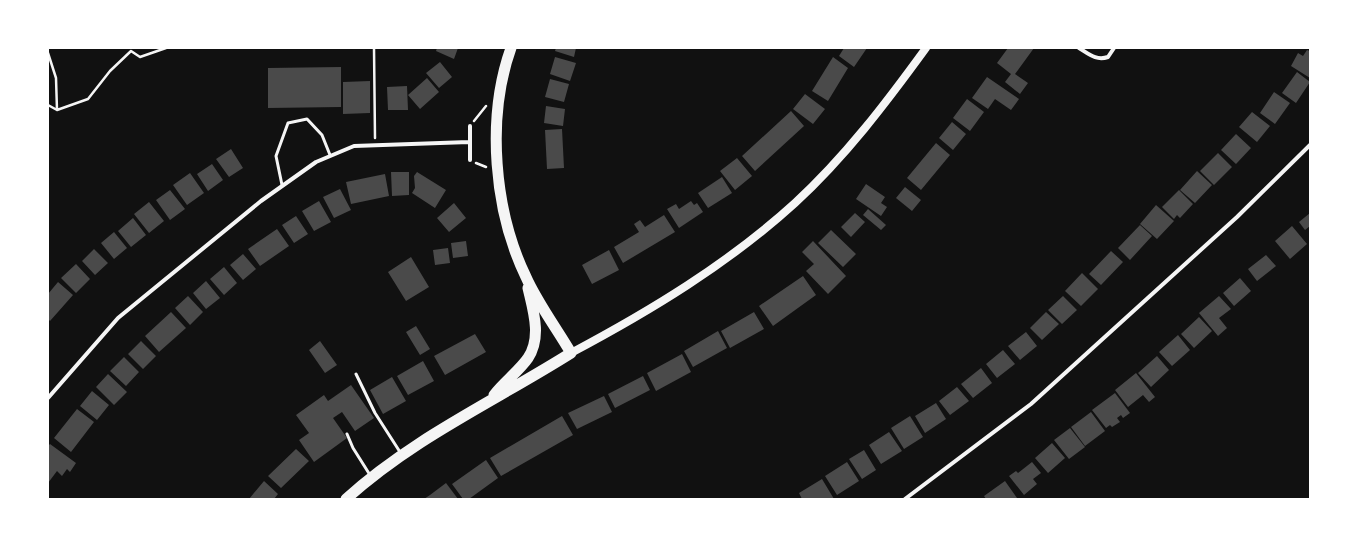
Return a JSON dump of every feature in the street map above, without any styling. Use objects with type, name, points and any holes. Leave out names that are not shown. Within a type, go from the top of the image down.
[{"type":"highway","points":[[346,499],[402,456],[492,399],[571,353],[526,279],[512,246],[498,172],[497,129],[500,90],[511,48]]},
{"type":"highway","points":[[492,399],[504,382],[527,359],[534,347],[535,318],[526,279]]},
{"type":"main road","points":[[571,353],[672,294],[726,260],[761,232],[805,193],[856,139],[886,102],[926,48]]},
{"type":"street","points":[[1079,48],[1095,58],[1101,59],[1108,58],[1114,48]]},
{"type":"street","points":[[470,126],[470,160]]},
{"type":"street","points":[[48,398],[118,318],[187,260],[282,185],[330,155],[354,146],[469,142]]},
{"type":"street","points":[[905,499],[1031,404],[1237,217],[1310,145]]},
{"type":"lane","points":[[282,185],[276,156],[288,124],[307,119],[322,134],[330,155]]},
{"type":"lane","points":[[356,374],[375,412],[402,456]]},
{"type":"lane","points":[[347,434],[353,448],[372,478]]},
{"type":"path","points":[[48,105],[57,110],[88,100],[110,70],[131,51],[140,57],[166,48]]},
{"type":"path","points":[[374,48],[375,145]]},
{"type":"path","points":[[48,54],[56,78],[57,110]]},
{"type":"building","points":[[437,48],[458,48],[454,59],[436,51]]},
{"type":"building","points":[[556,48],[576,48],[574,57],[555,51]]},
{"type":"building","points":[[844,48],[867,48],[854,67],[839,56]]},
{"type":"building","points":[[1008,48],[1034,48],[1015,74],[1028,83],[1020,94],[1005,82],[1011,74],[997,63]]},
{"type":"building","points":[[1307,50],[1310,51],[1310,78],[1291,66],[1298,53],[1303,56]]},
{"type":"building","points":[[555,57],[576,63],[570,81],[550,74]]},
{"type":"building","points":[[833,57],[848,68],[828,101],[812,91]]},
{"type":"building","points":[[440,62],[452,77],[439,88],[426,73]]},
{"type":"building","points":[[341,67],[341,107],[268,108],[268,68]]},
{"type":"building","points":[[1297,72],[1310,82],[1296,103],[1282,93]]},
{"type":"building","points":[[987,77],[1019,99],[1011,110],[995,99],[988,109],[972,98]]},
{"type":"building","points":[[427,78],[439,92],[420,109],[408,95]]},
{"type":"building","points":[[550,79],[569,84],[564,102],[545,97]]},
{"type":"building","points":[[370,81],[370,113],[343,114],[343,82]]},
{"type":"building","points":[[407,86],[408,110],[388,110],[387,87]]},
{"type":"building","points":[[1274,92],[1290,103],[1275,124],[1260,113]]},
{"type":"building","points":[[805,94],[825,109],[813,124],[793,109]]},
{"type":"building","points":[[967,99],[984,112],[970,131],[953,118]]},
{"type":"building","points":[[546,106],[565,109],[563,126],[544,123]]},
{"type":"building","points":[[791,111],[804,126],[755,171],[742,156]]},
{"type":"building","points":[[1252,112],[1270,126],[1257,142],[1239,127]]},
{"type":"building","points":[[952,122],[966,134],[953,150],[939,138]]},
{"type":"building","points":[[562,129],[564,168],[547,169],[545,130]]},
{"type":"building","points":[[1236,134],[1251,148],[1236,164],[1221,150]]},
{"type":"building","points":[[936,143],[950,155],[921,190],[907,178]]},
{"type":"building","points":[[231,149],[243,168],[229,177],[216,159]]},
{"type":"building","points":[[1218,153],[1232,167],[1214,185],[1200,171]]},
{"type":"building","points":[[737,158],[752,176],[735,190],[720,171]]},
{"type":"building","points":[[212,164],[223,180],[208,191],[197,174]]},
{"type":"building","points":[[1197,171],[1212,185],[1195,203],[1180,190]]},
{"type":"building","points":[[391,172],[409,172],[409,195],[392,196]]},
{"type":"building","points":[[417,172],[446,190],[435,208],[412,193],[415,188],[414,176]]},
{"type":"building","points":[[190,173],[204,193],[187,205],[173,185]]},
{"type":"building","points":[[385,174],[389,196],[351,204],[346,182]]},
{"type":"building","points":[[722,177],[732,193],[708,208],[698,193]]},
{"type":"building","points":[[866,184],[885,197],[881,203],[887,207],[881,216],[856,199]]},
{"type":"building","points":[[905,187],[921,200],[912,211],[896,198]]},
{"type":"building","points":[[340,189],[351,210],[334,218],[323,197]]},
{"type":"building","points":[[170,190],[185,209],[170,220],[156,200]]},
{"type":"building","points":[[1179,190],[1193,204],[1180,218],[1177,215],[1174,219],[1162,207]]},
{"type":"building","points":[[319,201],[331,222],[314,231],[302,211]]},
{"type":"building","points":[[691,201],[694,205],[697,203],[703,212],[679,228],[667,209],[676,204],[679,209]]},
{"type":"building","points":[[149,202],[164,221],[149,233],[134,214]]},
{"type":"building","points":[[454,203],[466,218],[449,232],[437,218]]},
{"type":"building","points":[[1156,205],[1174,221],[1157,239],[1140,224]]},
{"type":"building","points":[[868,209],[886,225],[881,230],[863,215]]},
{"type":"building","points":[[855,213],[865,222],[851,237],[841,227]]},
{"type":"building","points":[[1310,213],[1310,226],[1305,230],[1299,222]]},
{"type":"building","points":[[664,215],[675,232],[623,263],[614,247],[639,232],[634,224],[640,220],[645,227]]},
{"type":"building","points":[[296,216],[308,234],[294,243],[282,225]]},
{"type":"building","points":[[133,218],[146,235],[131,247],[118,231]]},
{"type":"building","points":[[1140,225],[1152,236],[1130,260],[1118,248]]},
{"type":"building","points":[[1292,226],[1307,244],[1290,259],[1275,241]]},
{"type":"building","points":[[277,229],[289,246],[260,266],[248,249]]},
{"type":"building","points":[[831,230],[856,254],[843,267],[818,243]]},
{"type":"building","points":[[114,232],[127,248],[114,259],[101,243]]},
{"type":"building","points":[[466,241],[468,256],[453,258],[451,243]]},
{"type":"building","points":[[813,241],[846,276],[828,294],[806,271],[814,264],[802,252]]},
{"type":"building","points":[[448,248],[450,263],[435,265],[433,250]]},
{"type":"building","points":[[94,249],[108,263],[95,275],[82,261]]},
{"type":"building","points":[[609,250],[619,270],[592,284],[582,265]]},
{"type":"building","points":[[1111,251],[1123,262],[1101,285],[1089,274]]},
{"type":"building","points":[[243,254],[256,269],[243,280],[230,265]]},
{"type":"building","points":[[1266,255],[1276,266],[1257,281],[1248,269]]},
{"type":"building","points":[[411,257],[429,287],[406,301],[388,272]]},
{"type":"building","points":[[76,264],[90,279],[76,293],[61,278]]},
{"type":"building","points":[[224,267],[237,283],[224,295],[210,279]]},
{"type":"building","points":[[1082,273],[1098,289],[1081,306],[1065,291]]},
{"type":"building","points":[[803,276],[816,295],[773,326],[759,306]]},
{"type":"building","points":[[1240,278],[1251,291],[1234,306],[1223,293]]},
{"type":"building","points":[[206,281],[220,298],[206,309],[193,293]]},
{"type":"building","points":[[58,282],[73,295],[50,321],[48,319],[48,294]]},
{"type":"building","points":[[188,296],[203,312],[190,325],[175,308]]},
{"type":"building","points":[[1063,296],[1077,310],[1062,324],[1048,310]]},
{"type":"building","points":[[1219,296],[1231,309],[1219,318],[1227,328],[1218,336],[1199,313]]},
{"type":"building","points":[[171,312],[186,328],[159,352],[145,336]]},
{"type":"building","points":[[754,312],[764,329],[730,348],[721,331]]},
{"type":"building","points":[[1046,312],[1059,324],[1042,340],[1030,328]]},
{"type":"building","points":[[1199,317],[1212,331],[1194,348],[1181,334]]},
{"type":"building","points":[[416,326],[430,349],[420,355],[406,332]]},
{"type":"building","points":[[718,331],[727,348],[693,367],[684,351]]},
{"type":"building","points":[[1026,332],[1037,346],[1020,360],[1008,346]]},
{"type":"building","points":[[475,334],[486,352],[445,375],[434,356]]},
{"type":"building","points":[[1178,335],[1190,350],[1172,366],[1159,352]]},
{"type":"building","points":[[141,341],[156,356],[143,369],[128,354]]},
{"type":"building","points":[[320,341],[337,365],[325,373],[309,350]]},
{"type":"building","points":[[1003,350],[1015,364],[997,378],[986,364]]},
{"type":"building","points":[[682,354],[691,372],[656,391],[647,373]]},
{"type":"building","points":[[1157,356],[1169,370],[1151,387],[1138,373]]},
{"type":"building","points":[[124,357],[139,372],[126,386],[110,371]]},
{"type":"building","points":[[423,361],[434,381],[408,395],[397,376]]},
{"type":"building","points":[[981,368],[992,383],[973,398],[961,384]]},
{"type":"building","points":[[1136,373],[1155,397],[1149,402],[1143,395],[1128,407],[1115,390]]},
{"type":"building","points":[[108,374],[127,392],[114,405],[96,387]]},
{"type":"building","points":[[643,376],[650,390],[615,408],[608,394]]},
{"type":"building","points":[[392,377],[406,401],[383,414],[370,390]]},
{"type":"building","points":[[351,385],[374,418],[355,431],[342,412],[333,418],[347,438],[314,462],[299,440],[309,433],[296,415],[324,395],[328,401]]},
{"type":"building","points":[[957,387],[969,401],[950,415],[939,401]]},
{"type":"building","points":[[92,391],[109,405],[97,420],[80,406]]},
{"type":"building","points":[[1115,393],[1130,413],[1123,418],[1121,415],[1117,418],[1120,422],[1112,427],[1110,425],[1106,428],[1092,410]]},
{"type":"building","points":[[604,396],[612,412],[577,429],[568,413]]},
{"type":"building","points":[[936,403],[946,419],[925,433],[915,416]]},
{"type":"building","points":[[77,409],[94,422],[71,452],[54,438]]},
{"type":"building","points":[[1091,412],[1105,431],[1085,446],[1071,427]]},
{"type":"building","points":[[562,416],[573,435],[501,476],[490,458]]},
{"type":"building","points":[[910,416],[923,437],[904,449],[891,428]]},
{"type":"building","points":[[1070,428],[1085,447],[1069,459],[1054,440]]},
{"type":"building","points":[[889,432],[902,451],[881,464],[869,445]]},
{"type":"building","points":[[1052,443],[1065,458],[1048,473],[1035,458]]},
{"type":"building","points":[[50,444],[76,463],[70,472],[67,469],[62,476],[57,471],[48,483],[48,446]]},
{"type":"building","points":[[296,449],[309,461],[281,488],[268,476]]},
{"type":"building","points":[[864,450],[876,470],[862,479],[849,459]]},
{"type":"building","points":[[486,460],[498,478],[469,499],[463,499],[452,484]]},
{"type":"building","points":[[847,462],[859,481],[837,495],[825,476]]},
{"type":"building","points":[[1032,462],[1041,473],[1033,479],[1037,484],[1024,495],[1009,476],[1016,471],[1018,473]]},
{"type":"building","points":[[822,479],[834,499],[802,499],[799,493]]},
{"type":"building","points":[[264,481],[278,494],[274,499],[249,499]]},
{"type":"building","points":[[1005,481],[1017,498],[986,499],[984,496]]},
{"type":"building","points":[[446,483],[458,499],[424,499],[430,495]]}]
